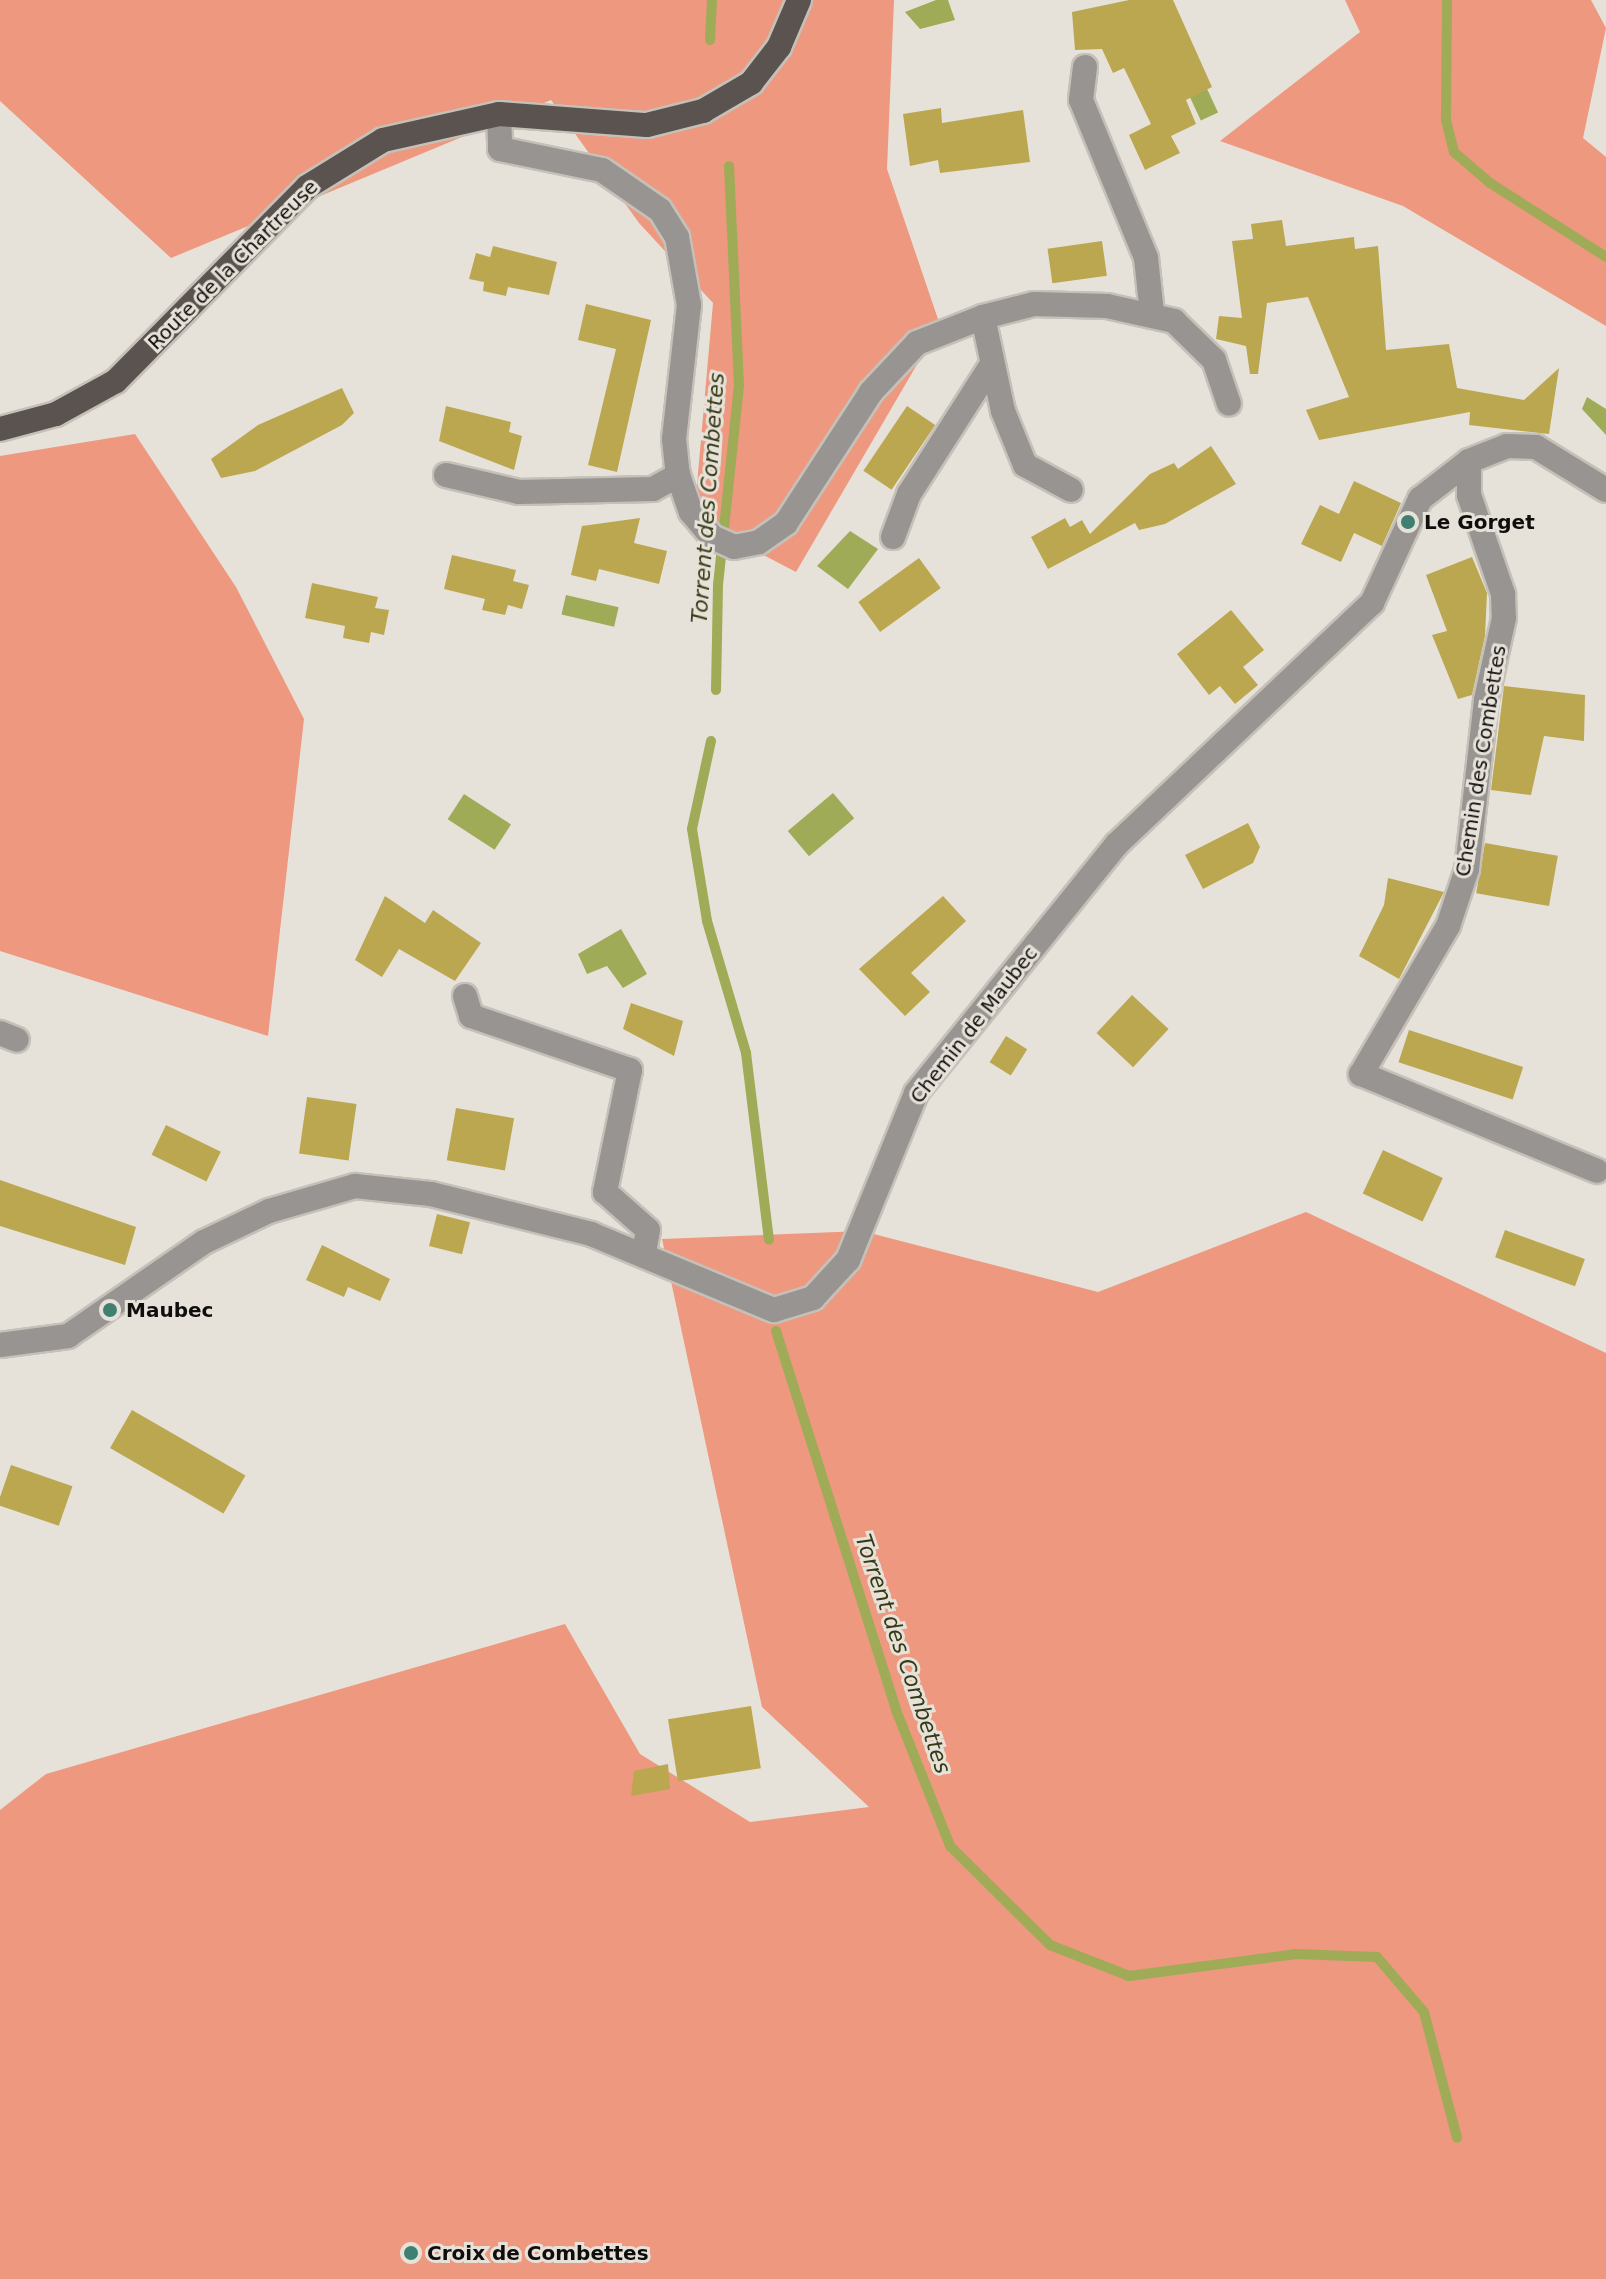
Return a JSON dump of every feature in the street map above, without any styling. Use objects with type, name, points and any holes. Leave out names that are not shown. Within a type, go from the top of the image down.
[{"type":"main road","name":"Route de la Chartreuse","points":[[0,429],[56,414],[116,381],[267,224],[350,158],[415,127],[499,114],[647,125],[703,111],[751,83],[779,47],[799,0]]},
{"type":"street","points":[[1085,67],[1081,100],[1146,258],[1152,313]]},
{"type":"street","points":[[499,114],[500,149],[602,170],[660,210],[677,237],[689,305],[674,439],[678,475],[691,512],[723,542],[759,542],[786,523],[871,392],[917,343],[983,317],[1034,304],[1152,313],[1174,321],[1214,360],[1229,404]]},
{"type":"street","points":[[983,317],[992,364],[1025,465],[1071,490]]},
{"type":"street","points":[[893,537],[909,494],[992,364]]},
{"type":"street","name":"Chemin de Maubec","points":[[0,1345],[68,1336],[204,1242],[269,1211],[355,1186],[515,1212],[644,1252],[732,1299],[774,1310],[813,1298],[848,1260],[916,1093],[1117,844],[1343,636],[1372,603],[1420,499],[1469,461],[1507,446],[1536,447],[1606,490]]},
{"type":"street","name":"Chemin des Combettes","points":[[1469,461],[1469,495],[1503,594],[1504,618],[1486,700],[1467,869],[1448,926],[1361,1074],[1597,1171]]},
{"type":"street","points":[[446,475],[519,492],[653,489],[678,475]]},
{"type":"street","points":[[465,996],[471,1016],[630,1070],[605,1192],[648,1230],[644,1252]]},
{"type":"shaded area","points":[[0,0],[894,0],[887,169],[940,325],[796,572],[694,519],[713,303],[639,223],[551,100],[171,258],[0,101]]},
{"type":"shaded area","points":[[936,0],[948,0],[955,20],[920,29],[905,12]]},
{"type":"shaded area","points":[[1345,0],[1591,0],[1606,28],[1583,138],[1606,157],[1606,326],[1403,206],[1220,141],[1360,32]]},
{"type":"shaded area","points":[[1202,78],[1218,112],[1201,120],[1185,86]]},
{"type":"shaded area","points":[[1587,397],[1606,409],[1606,435],[1582,409]]},
{"type":"shaded area","points":[[135,434],[236,587],[304,719],[268,1036],[0,951],[0,456]]},
{"type":"shaded area","points":[[850,531],[878,549],[848,589],[817,566]]},
{"type":"shaded area","points":[[566,595],[619,607],[614,627],[562,614]]},
{"type":"shaded area","points":[[833,793],[854,818],[809,856],[788,831]]},
{"type":"shaded area","points":[[464,794],[511,824],[495,850],[448,819]]},
{"type":"shaded area","points":[[621,929],[647,974],[623,988],[607,966],[587,974],[578,954]]},
{"type":"shaded area","points":[[1306,1212],[1606,1353],[1606,2279],[0,2279],[0,1810],[46,1774],[565,1624],[640,1754],[750,1822],[869,1807],[762,1707],[662,1239],[862,1231],[1098,1292]]},
{"type":"building","points":[[1129,0],[1173,0],[1212,87],[1186,100],[1196,124],[1171,136],[1180,153],[1145,170],[1129,135],[1151,124],[1124,68],[1113,73],[1102,49],[1075,50],[1072,12]]},
{"type":"building","points":[[941,108],[942,123],[1023,110],[1030,162],[940,173],[938,160],[910,166],[903,114]]},
{"type":"building","points":[[1282,220],[1286,246],[1354,237],[1355,249],[1378,246],[1386,350],[1449,344],[1457,388],[1524,400],[1559,368],[1549,434],[1469,425],[1470,412],[1319,440],[1306,410],[1349,397],[1308,297],[1267,303],[1258,374],[1250,374],[1246,346],[1216,339],[1219,316],[1242,318],[1232,241],[1253,239],[1251,224]]},
{"type":"building","points":[[1102,241],[1107,276],[1052,283],[1048,249]]},
{"type":"building","points":[[493,246],[557,262],[549,295],[508,287],[506,296],[483,291],[484,282],[469,279],[476,253],[490,257]]},
{"type":"building","points":[[586,304],[651,320],[617,472],[588,465],[616,349],[578,340]]},
{"type":"building","points":[[342,388],[354,413],[342,425],[255,471],[221,478],[211,459],[258,425]]},
{"type":"building","points":[[446,406],[511,422],[509,432],[522,436],[514,470],[439,441]]},
{"type":"building","points":[[907,406],[935,425],[892,490],[863,471]]},
{"type":"building","points":[[1211,446],[1236,484],[1165,524],[1139,530],[1135,523],[1048,569],[1031,537],[1065,518],[1070,527],[1082,520],[1090,534],[1150,474],[1174,463],[1178,469]]},
{"type":"building","points":[[1354,481],[1401,503],[1382,546],[1354,533],[1341,562],[1301,544],[1320,505],[1339,514]]},
{"type":"building","points":[[640,518],[634,543],[667,551],[659,584],[599,569],[596,581],[571,575],[582,526]]},
{"type":"building","points":[[452,555],[516,570],[513,581],[529,585],[522,609],[508,605],[505,615],[482,610],[485,599],[444,589]]},
{"type":"building","points":[[1472,557],[1487,593],[1485,636],[1472,695],[1458,699],[1432,635],[1447,631],[1426,575]]},
{"type":"building","points":[[919,558],[941,588],[880,632],[858,602]]},
{"type":"building","points":[[312,583],[378,597],[375,608],[389,610],[384,635],[371,632],[369,643],[343,638],[345,626],[305,618]]},
{"type":"building","points":[[1231,610],[1264,650],[1243,667],[1258,685],[1235,704],[1220,686],[1209,695],[1177,654]]},
{"type":"building","points":[[1504,686],[1585,695],[1584,741],[1544,736],[1531,795],[1491,790]]},
{"type":"building","points":[[1248,823],[1260,847],[1253,863],[1203,889],[1185,855]]},
{"type":"building","points":[[1485,843],[1558,856],[1549,906],[1476,893]]},
{"type":"building","points":[[1388,878],[1444,892],[1399,979],[1359,956],[1384,905]]},
{"type":"building","points":[[385,896],[425,923],[433,910],[481,943],[455,981],[399,949],[382,977],[355,960]]},
{"type":"building","points":[[943,896],[966,921],[911,973],[930,992],[905,1016],[859,969]]},
{"type":"building","points":[[1132,995],[1169,1029],[1133,1067],[1097,1033]]},
{"type":"building","points":[[631,1003],[683,1021],[674,1056],[623,1029]]},
{"type":"building","points":[[1409,1030],[1523,1067],[1513,1099],[1398,1062]]},
{"type":"building","points":[[1006,1036],[1027,1049],[1011,1076],[990,1062]]},
{"type":"building","points":[[307,1097],[357,1104],[349,1160],[299,1153]]},
{"type":"building","points":[[456,1108],[514,1118],[505,1170],[447,1160]]},
{"type":"building","points":[[166,1125],[221,1152],[206,1181],[152,1155]]},
{"type":"building","points":[[1383,1150],[1443,1178],[1423,1221],[1363,1194]]},
{"type":"building","points":[[0,1180],[136,1227],[125,1265],[0,1226]]},
{"type":"building","points":[[437,1214],[470,1222],[462,1254],[429,1246]]},
{"type":"building","points":[[1505,1230],[1585,1259],[1575,1286],[1495,1257]]},
{"type":"building","points":[[322,1245],[390,1279],[380,1301],[348,1287],[344,1297],[306,1280]]},
{"type":"building","points":[[132,1410],[245,1476],[223,1514],[110,1448]]},
{"type":"building","points":[[11,1465],[72,1486],[59,1526],[0,1506]]},
{"type":"building","points":[[751,1706],[761,1768],[678,1781],[668,1719]]},
{"type":"building","points":[[668,1764],[670,1789],[631,1796],[634,1771]]},
{"type":"waterway","name":"Torrent des Combettes","points":[[710,40],[712,0]]},
{"type":"waterway","points":[[1447,0],[1446,120],[1454,152],[1490,183],[1606,257]]},
{"type":"waterway","name":"Torrent des Combettes","points":[[716,690],[718,585],[739,386],[729,166]]},
{"type":"waterway","name":"Torrent des Combettes","points":[[711,741],[692,829],[707,921],[746,1053],[769,1240]]},
{"type":"waterway","name":"Torrent des Combettes","points":[[776,1331],[896,1710],[950,1846],[1050,1945],[1129,1976],[1295,1954],[1377,1957],[1424,2012],[1457,2138]]},
{"type":"place","name":"Le Gorget","points":[[1408,522]]},
{"type":"place","name":"Maubec","points":[[110,1310]]},
{"type":"place","name":"Croix de Combettes","points":[[411,2253]]}]
